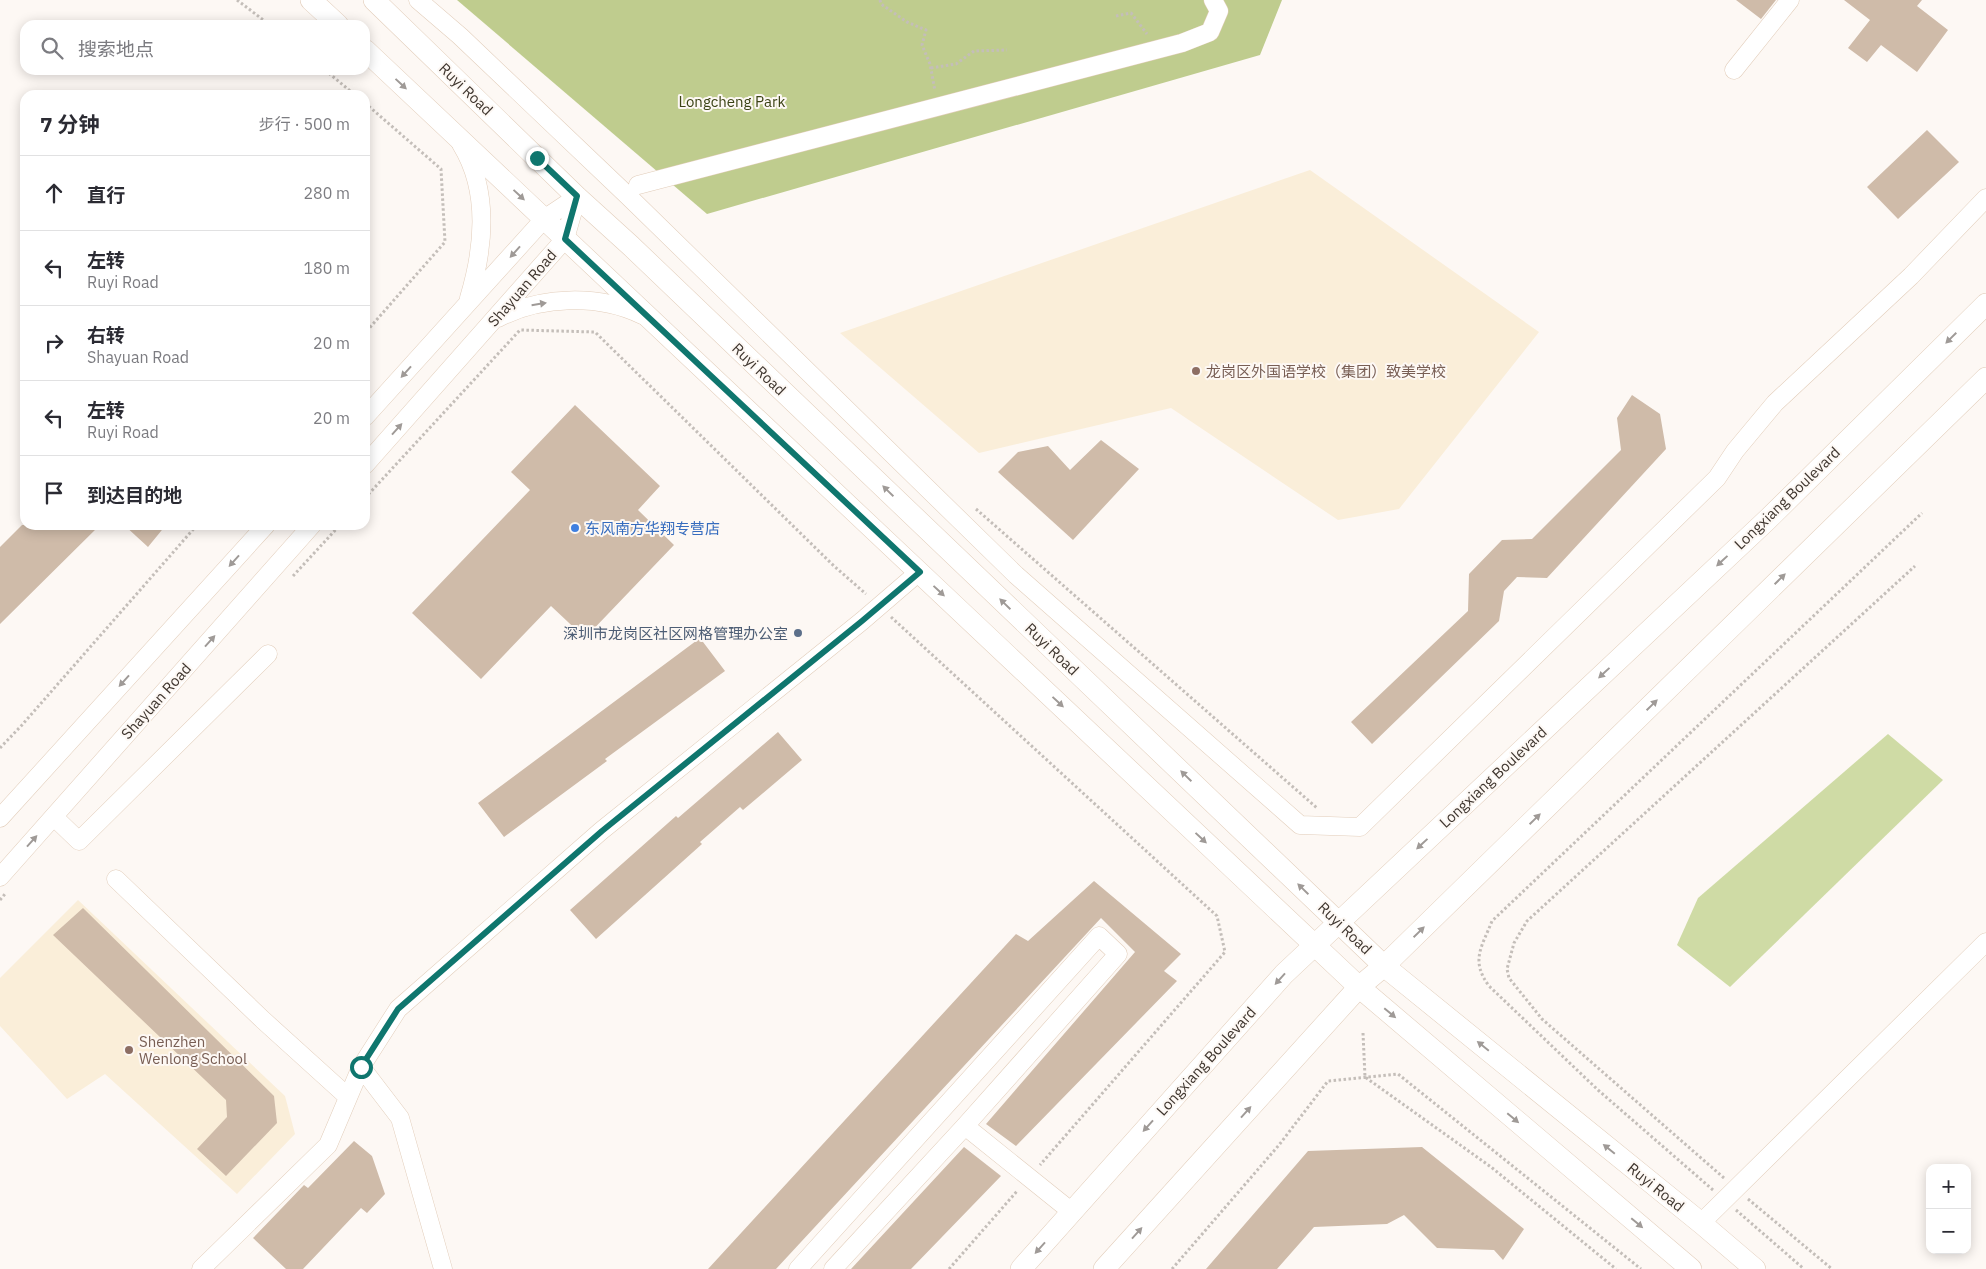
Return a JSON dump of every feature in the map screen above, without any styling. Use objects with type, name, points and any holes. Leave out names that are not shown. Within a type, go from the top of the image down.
[{"type":"main road","points":[[311,0],[333,20]]},
{"type":"main road","name":"Ruyi Road","points":[[374,0],[1384,966],[1755,1269]]},
{"type":"main road","points":[[370,55],[1359,987],[1691,1269]]},
{"type":"main road","name":"Longxiang Boulevard","points":[[1021,1269],[1284,974],[1768,518],[1986,304]]},
{"type":"main road","points":[[1104,1269],[1359,987],[1384,966],[1986,378]]},
{"type":"street","points":[[418,0],[460,36],[628,196],[1016,575],[1300,825],[1360,827],[1717,478],[1735,451],[1774,403],[1912,276],[1986,198]]},
{"type":"street","points":[[638,185],[1182,43],[1210,32],[1219,11],[1212,0]]},
{"type":"street","points":[[1734,70],[1790,0]]},
{"type":"street","points":[[455,135],[469,157],[476,178],[480,203],[480,253],[468,304]]},
{"type":"street","name":"Shayuan Road","points":[[370,412],[544,219],[577,196]]},
{"type":"street","name":"Shayuan Road","points":[[370,459],[565,239],[577,196]]},
{"type":"street","points":[[494,320],[510,312],[530,306],[579,300],[625,306],[649,318]]},
{"type":"street","points":[[0,818],[261,530]]},
{"type":"street","name":"Shayuan Road","points":[[0,878],[308,530]]},
{"type":"street","points":[[201,1269],[328,1145],[361,1067],[398,1009],[602,831],[920,572]]},
{"type":"street","points":[[54,817],[79,841],[268,654]]},
{"type":"street","points":[[116,879],[262,1020],[348,1097]]},
{"type":"street","points":[[798,1269],[1099,936],[1118,954],[965,1126],[833,1269]]},
{"type":"street","points":[[1701,1223],[1986,942]]},
{"type":"street","points":[[361,1067],[400,1118],[444,1269]]},
{"type":"street","points":[[965,1126],[1072,1212]]},
{"type":"path","points":[[237,0],[263,20]]},
{"type":"path","points":[[880,0],[881,4],[906,22],[926,30],[922,45],[931,68],[936,97]]},
{"type":"path","points":[[1116,16],[1131,13],[1159,49]]},
{"type":"path","points":[[931,68],[956,64],[974,51],[1007,50]]},
{"type":"path","points":[[331,75],[349,90]]},
{"type":"path","points":[[370,107],[441,169],[445,242],[370,327]]},
{"type":"path","points":[[370,493],[520,330],[595,332],[834,566],[880,606],[1217,916],[1225,952],[950,1269]]},
{"type":"path","points":[[973,507],[1338,826]]},
{"type":"path","points":[[1832,1269],[1730,1194],[1598,1090],[1488,986],[1479,971],[1478,962],[1479,954],[1492,921],[1922,514]]},
{"type":"path","points":[[0,748],[193,530]]},
{"type":"path","points":[[1804,1269],[1730,1194],[1542,1019],[1509,978],[1507,969],[1514,943],[1527,921],[1915,566]]},
{"type":"path","points":[[1363,1033],[1365,1077],[1491,1167],[1616,1269]]},
{"type":"path","points":[[1172,1269],[1279,1145],[1328,1081],[1398,1074],[1641,1269]]},
{"type":"shaded area","name":"龙岗区外国语学校（集团）致美学校","points":[[1310,170],[1539,332],[1399,509],[1338,520],[1171,408],[979,453],[840,333]]},
{"type":"shaded area","name":"Shenzhen Wenlong School","points":[[78,900],[285,1096],[295,1134],[237,1194],[105,1074],[67,1099],[0,1026],[0,978]]},
{"type":"green space","name":"Longcheng Park","points":[[457,0],[1282,0],[1260,55],[707,214]]},
{"type":"green space","points":[[1888,734],[1943,780],[1730,987],[1677,945],[1698,898]]},
{"type":"building","points":[[1736,0],[1776,0],[1761,19]]},
{"type":"building","points":[[1844,0],[1922,0],[1917,6],[1948,30],[1917,72],[1881,45],[1867,62],[1848,48],[1870,20]]},
{"type":"building","points":[[1927,130],[1959,162],[1898,219],[1867,187]]},
{"type":"building","points":[[1632,395],[1660,414],[1666,449],[1547,578],[1517,577],[1504,591],[1499,621],[1372,744],[1351,722],[1468,611],[1469,574],[1502,540],[1532,539],[1621,450],[1617,418]]},
{"type":"building","name":"东风南方华翔专营店","points":[[575,405],[660,486],[638,510],[674,545],[585,638],[551,606],[481,679],[412,613],[530,490],[511,472]]},
{"type":"building","points":[[1101,440],[1139,469],[1073,540],[998,472],[1018,452],[1048,446],[1070,470]]},
{"type":"building","points":[[20,527],[20,530],[95,530],[0,624],[0,547]]},
{"type":"building","points":[[129,530],[162,530],[148,547]]},
{"type":"building","points":[[700,638],[725,671],[605,759],[607,761],[504,837],[478,803]]},
{"type":"building","points":[[778,732],[802,760],[743,810],[740,807],[700,842],[702,844],[596,939],[570,910],[676,816],[678,818]]},
{"type":"building","points":[[1094,881],[1181,954],[1164,971],[1177,981],[1016,1146],[986,1124],[1135,952],[1101,918],[776,1269],[708,1269],[1016,934],[1028,941]]},
{"type":"building","points":[[83,908],[274,1096],[277,1123],[226,1176],[197,1149],[227,1117],[226,1100],[53,935]]},
{"type":"building","points":[[354,1141],[372,1156],[385,1194],[367,1213],[361,1208],[303,1269],[286,1269],[253,1238],[304,1185],[308,1188]]},
{"type":"building","points":[[964,1147],[1001,1176],[911,1269],[851,1269]]},
{"type":"building","points":[[1422,1147],[1524,1229],[1503,1260],[1494,1250],[1437,1248],[1404,1215],[1387,1224],[1314,1227],[1277,1269],[1206,1269],[1308,1151]]},
{"type":"place","name":"龙岗区外国语学校（集团）致美学校","points":[[1196,371]]},
{"type":"place","name":"东风南方华翔专营店","points":[[575,528]]},
{"type":"place","name":"深圳市龙岗区社区网格管理办公室","points":[[798,633]]},
{"type":"place","name":"Shenzhen Wenlong School","points":[[129,1050]]},
{"type":"route","points":[[361,1067],[398,1009],[602,831],[920,572],[565,239],[577,196],[537,158]]}]
